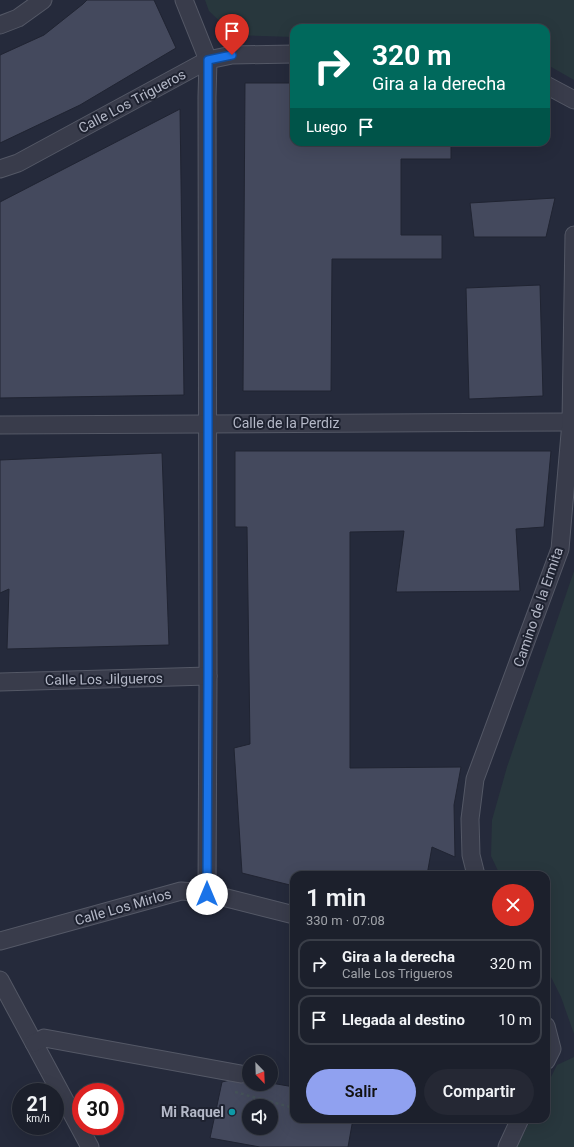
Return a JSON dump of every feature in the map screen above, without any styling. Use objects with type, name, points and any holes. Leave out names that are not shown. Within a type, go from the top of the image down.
[{"type":"street","points":[[0,25],[18,18],[43,0]]},
{"type":"street","points":[[184,0],[208,60],[207,894]]},
{"type":"street","name":"Calle Los Trigueros","points":[[0,169],[18,163],[208,60],[232,55],[290,54]]},
{"type":"street","points":[[550,87],[574,100]]},
{"type":"street","name":"Camino de la Ermita","points":[[475,871],[471,855],[470,819],[475,779],[560,549],[571,422],[574,235]]},
{"type":"street","name":"Calle de la Perdiz","points":[[0,425],[571,422]]},
{"type":"street","name":"Calle Los Jilgueros","points":[[0,682],[208,676]]},
{"type":"street","name":"Calle Los Mirlos","points":[[0,941],[181,891],[207,894],[290,914]]},
{"type":"street","points":[[0,980],[90,1147]]},
{"type":"street","points":[[34,1043],[44,1038],[241,1074]]},
{"type":"street","points":[[550,1041],[552,1048],[550,1052]]},
{"type":"street","points":[[507,1147],[518,1123]]},
{"type":"path","points":[[235,1092],[261,1099]]},
{"type":"path","points":[[278,1104],[290,1107]]},
{"type":"shaded area","points":[[205,0],[574,0],[574,80],[550,66],[550,24],[290,24],[290,37],[234,35],[209,11]]},
{"type":"shaded area","points":[[574,571],[574,1034],[561,997],[550,975],[550,871],[498,871],[491,856],[492,820],[507,767]]},
{"type":"shaded area","points":[[574,1057],[574,1147],[517,1147],[529,1123],[550,1123],[550,1079],[557,1065]]},
{"type":"building","points":[[87,0],[154,0],[176,48],[80,105],[0,143],[0,55],[44,35]]},
{"type":"building","points":[[245,83],[290,83],[290,146],[451,146],[451,159],[401,159],[401,235],[442,235],[442,259],[332,259],[331,391],[243,391]]},
{"type":"building","points":[[180,109],[184,395],[0,398],[0,202]]},
{"type":"building","points":[[555,198],[546,237],[474,237],[470,203]]},
{"type":"building","points":[[540,285],[543,396],[469,399],[466,288]]},
{"type":"building","points":[[235,451],[551,451],[544,527],[516,529],[520,591],[396,592],[404,531],[350,532],[350,768],[461,767],[454,805],[455,857],[432,847],[428,871],[290,871],[290,885],[242,873],[234,748],[250,744],[247,527],[235,527]]},
{"type":"building","points":[[162,453],[169,645],[7,649],[9,589],[0,593],[0,460]]},
{"type":"building","name":"Mi Raquel","points":[[242,1077],[242,1091],[278,1091],[278,1084],[290,1086],[290,1123],[352,1123],[348,1147],[260,1147],[210,1138],[222,1082]]},
{"type":"place","name":"Mi Raquel","points":[[232,1112]]},
{"type":"route","points":[[207,894],[208,60],[232,55]]}]
